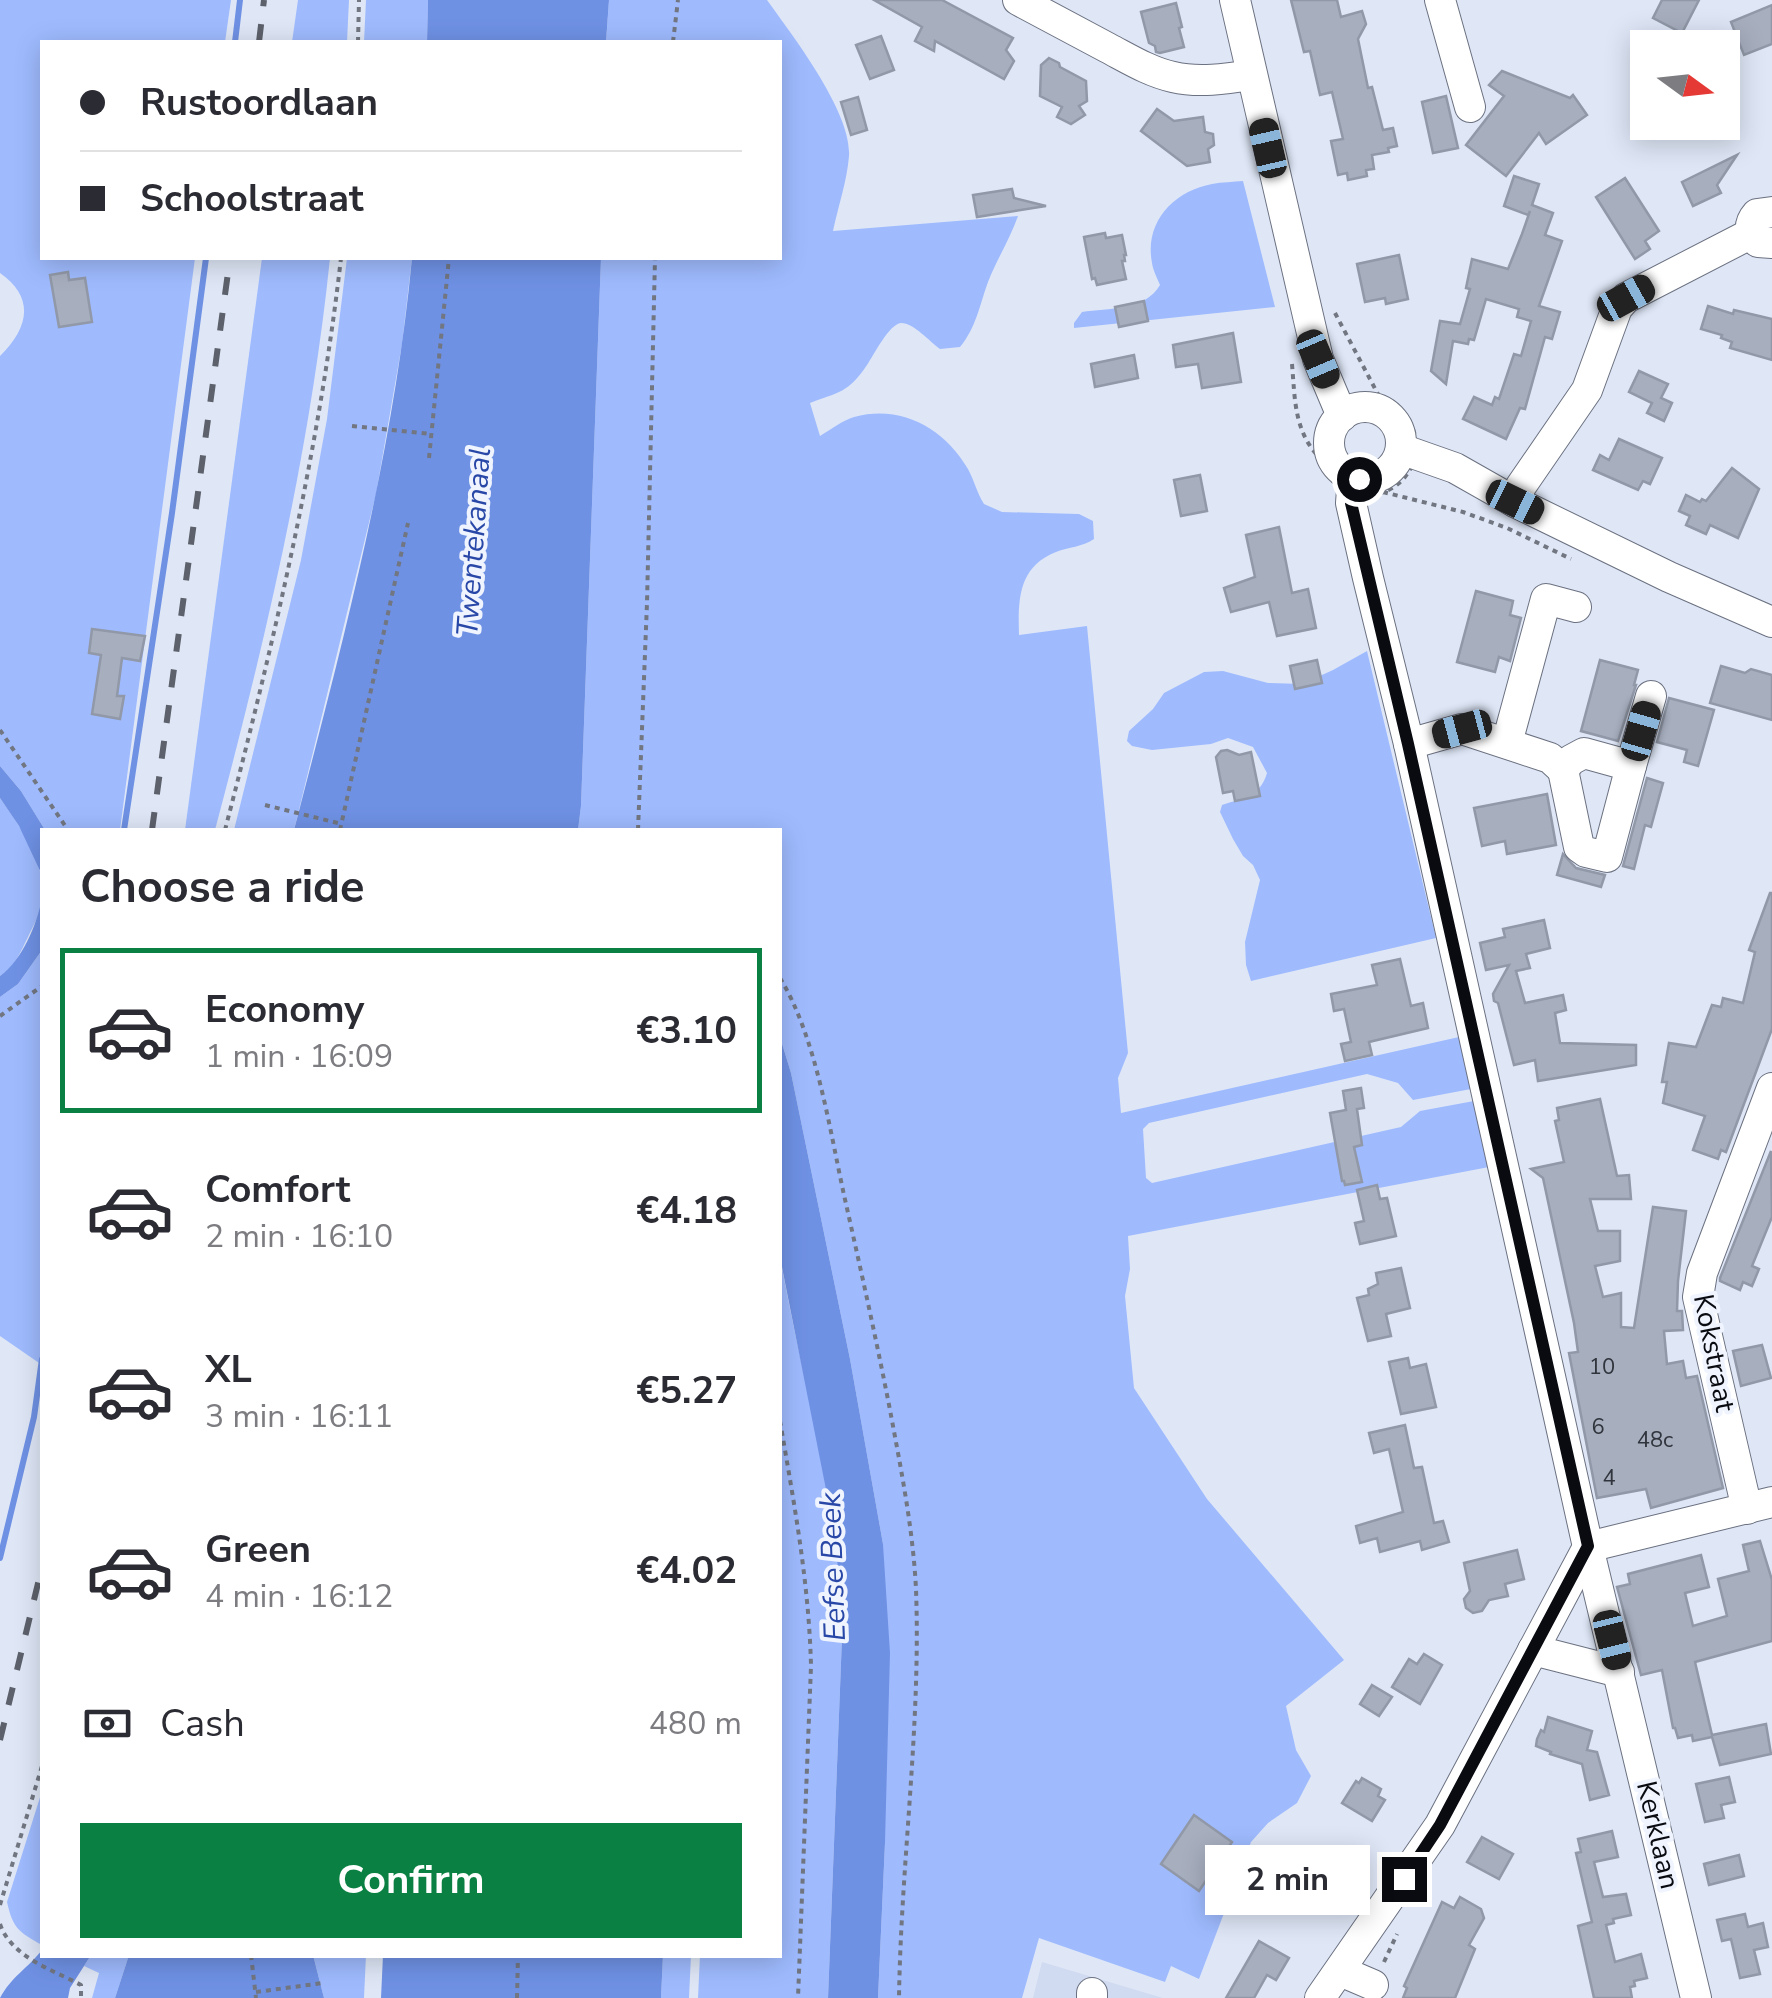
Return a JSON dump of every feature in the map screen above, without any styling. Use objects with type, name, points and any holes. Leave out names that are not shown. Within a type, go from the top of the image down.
[{"type":"street","points":[[1018,0],[1172,77],[1193,80],[1251,75]]},
{"type":"street","points":[[1235,0],[1318,359],[1349,407]]},
{"type":"street","points":[[1440,0],[1470,107]]},
{"type":"street","points":[[1510,499],[1587,390],[1614,316],[1626,298],[1765,230]]},
{"type":"street","points":[[1349,407],[1376,409],[1390,418],[1399,432],[1400,466]]},
{"type":"street","points":[[1349,407],[1332,430],[1329,448],[1352,485],[1400,466],[1455,468],[1510,499],[1772,622]]},
{"type":"street","name":"Kerklaan","points":[[1352,485],[1351,503],[1588,1546],[1696,1998]]},
{"type":"street","points":[[1507,743],[1546,600],[1576,607]]},
{"type":"street","points":[[1408,744],[1462,729],[1550,758],[1563,770],[1579,847],[1607,857],[1652,696]]},
{"type":"street","points":[[1563,770],[1584,754],[1631,766]]},
{"type":"street","name":"Kokstraat","points":[[1760,1506],[1698,1297],[1702,1273],[1772,1088]]},
{"type":"street","points":[[1320,1998],[1440,1825],[1588,1546],[1760,1506]]},
{"type":"street","points":[[1533,1650],[1619,1672]]},
{"type":"street","points":[[1342,1968],[1373,1985]]},
{"type":"path","points":[[358,40],[359,0]]},
{"type":"path","points":[[673,40],[678,0]]},
{"type":"path","points":[[226,828],[307,482],[341,260]]},
{"type":"path","points":[[430,458],[449,260]]},
{"type":"path","points":[[638,828],[654,260]]},
{"type":"path","points":[[1380,398],[1402,411],[1414,433],[1400,466],[1367,494],[1352,485],[1343,489],[1332,480],[1320,458],[1320,433],[1327,415],[1380,398]]},
{"type":"path","points":[[352,426],[432,434]]},
{"type":"path","points":[[1400,466],[1462,512],[1507,528],[1576,562]]},
{"type":"path","points":[[264,805],[341,827],[408,523]]},
{"type":"path","points":[[0,730],[67,828]]},
{"type":"path","points":[[782,981],[804,1027],[828,1122],[884,1382],[912,1537],[917,1653],[899,1998]]},
{"type":"path","points":[[0,1016],[40,987]]},
{"type":"path","points":[[782,1432],[810,1612],[798,1998]]},
{"type":"path","points":[[0,1906],[40,1773]]},
{"type":"path","points":[[0,1924],[15,1949],[81,1986],[81,1998]]},
{"type":"path","points":[[250,1958],[256,1995],[323,1983]]},
{"type":"path","points":[[517,1998],[518,1958]]},
{"type":"shaded area","points":[[0,0],[231,0],[225,40],[40,40],[40,260],[195,260],[120,828],[44,828],[0,766],[0,356],[17,335],[24,314],[19,293],[0,273]]},
{"type":"shaded area","points":[[298,0],[349,0],[347,40],[292,40]]},
{"type":"shaded area","points":[[366,0],[428,0],[427,40],[364,40]]},
{"type":"shaded area","points":[[609,0],[767,0],[819,75],[847,138],[848,165],[833,231],[1018,216],[974,324],[960,347],[940,349],[922,333],[901,323],[887,334],[854,381],[810,403],[820,436],[850,418],[871,414],[888,414],[920,423],[958,454],[984,504],[1002,512],[1079,514],[1093,521],[1094,539],[1043,558],[1027,576],[1020,597],[1019,635],[1087,626],[1128,1053],[1118,1078],[1121,1113],[1459,1037],[1471,1089],[1413,1100],[1398,1083],[1367,1074],[1149,1123],[1143,1129],[1146,1178],[1152,1183],[1401,1127],[1420,1111],[1474,1101],[1489,1167],[1128,1236],[1130,1269],[1125,1296],[1134,1388],[1207,1499],[1344,1660],[1286,1706],[1296,1750],[1311,1776],[1297,1803],[1268,1823],[1251,1842],[1199,1979],[1171,1966],[1165,1982],[1039,1938],[1022,1998],[878,1998],[885,1843],[883,1544],[850,1359],[782,1044],[782,828],[578,828],[601,260],[782,260],[782,40],[606,40]]},
{"type":"shaded area","points":[[1243,181],[1275,307],[1074,328],[1082,312],[1136,304],[1160,285],[1152,263],[1153,234],[1157,222],[1174,201],[1198,188]]},
{"type":"shaded area","points":[[262,260],[330,260],[298,475],[251,689],[216,828],[185,828]]},
{"type":"shaded area","points":[[347,260],[412,260],[402,344],[376,494],[294,828],[234,828],[301,560],[327,419]]},
{"type":"shaded area","points":[[1367,651],[1436,938],[1251,981],[1245,942],[1260,880],[1220,812],[1222,805],[1255,792],[1267,773],[1253,747],[1228,738],[1211,744],[1152,750],[1132,746],[1127,741],[1129,731],[1164,693],[1204,672],[1223,671],[1268,683],[1302,684]]},
{"type":"shaded area","points":[[0,798],[36,859],[40,908],[17,959],[0,976]]},
{"type":"shaded area","points":[[40,953],[40,1364],[0,1336],[0,997],[18,984]]},
{"type":"shaded area","points":[[782,1267],[829,1502],[840,1587],[842,1637],[828,1998],[698,1998],[700,1958],[782,1958]]},
{"type":"shaded area","points":[[40,1797],[40,1944],[18,1929],[7,1902]]},
{"type":"shaded area","points":[[89,1958],[128,1958],[115,1998],[92,1998],[99,1973],[84,1966]]},
{"type":"shaded area","points":[[314,1958],[366,1958],[364,1998],[324,1998]]},
{"type":"shaded area","points":[[663,1958],[691,1958],[689,1998],[661,1998]]},
{"type":"shaded area","points":[[1042,1962],[1163,1998],[1033,1998]]},
{"type":"water","points":[[428,0],[609,0],[606,40],[427,40]]},
{"type":"water","name":"Twentekanaal","points":[[412,260],[601,260],[578,828],[295,828],[380,474]]},
{"type":"water","points":[[0,766],[44,828],[40,828],[40,871],[19,826],[0,798]]},
{"type":"water","points":[[40,906],[40,953],[18,984],[0,997],[0,976],[15,961]]},
{"type":"water","points":[[782,1044],[850,1359],[883,1544],[890,1653],[878,1998],[828,1998],[842,1637],[836,1540],[782,1267]]},
{"type":"water","points":[[40,1952],[40,1958],[89,1958],[68,1998],[0,1998]]},
{"type":"water","points":[[128,1958],[314,1958],[324,1998],[115,1998]]},
{"type":"water","points":[[383,1958],[663,1958],[661,1998],[381,1998]]},
{"type":"building","points":[[874,0],[942,0],[1013,38],[1006,50],[1014,61],[1004,79],[935,41],[934,51],[915,41],[922,27]]},
{"type":"building","points":[[1291,0],[1337,0],[1341,17],[1362,11],[1366,24],[1358,39],[1368,88],[1372,87],[1383,130],[1393,128],[1397,146],[1372,155],[1374,169],[1366,170],[1367,176],[1348,180],[1347,173],[1338,175],[1331,141],[1343,139],[1332,92],[1320,95],[1310,51],[1304,52]]},
{"type":"building","points":[[1662,0],[1699,0],[1684,30],[1653,18]]},
{"type":"building","points":[[1176,3],[1184,47],[1156,52],[1149,43],[1141,12]]},
{"type":"building","points":[[1772,5],[1772,44],[1744,55],[1740,30],[1734,30],[1731,22]]},
{"type":"building","points":[[881,36],[894,70],[870,79],[856,45]]},
{"type":"building","points":[[1049,58],[1086,81],[1087,101],[1079,106],[1085,115],[1071,124],[1057,117],[1062,107],[1040,96],[1041,65]]},
{"type":"building","points":[[1502,71],[1570,98],[1573,95],[1587,115],[1546,144],[1539,133],[1506,176],[1466,145],[1504,96],[1489,85]]},
{"type":"building","points":[[1446,96],[1458,148],[1433,153],[1422,102]]},
{"type":"building","points":[[858,97],[867,130],[851,135],[841,102]]},
{"type":"building","points":[[1157,109],[1174,121],[1203,117],[1205,132],[1213,134],[1214,145],[1208,149],[1210,162],[1187,166],[1141,131]]},
{"type":"building","points":[[1737,155],[1717,185],[1721,193],[1693,206],[1682,182]]},
{"type":"building","points":[[1514,176],[1539,184],[1532,205],[1553,213],[1545,235],[1562,241],[1539,306],[1560,312],[1552,339],[1545,337],[1525,409],[1520,408],[1506,439],[1463,419],[1474,397],[1492,405],[1495,397],[1499,399],[1514,354],[1521,356],[1531,321],[1517,317],[1519,309],[1486,299],[1474,340],[1469,339],[1468,344],[1453,341],[1446,384],[1431,371],[1440,321],[1460,324],[1470,289],[1466,288],[1472,259],[1508,269],[1530,211],[1528,215],[1504,206]]},
{"type":"building","points":[[1625,178],[1659,231],[1645,241],[1650,249],[1635,259],[1596,197]]},
{"type":"building","points":[[1012,189],[1014,198],[1046,206],[977,217],[973,195]]},
{"type":"building","points":[[1105,233],[1106,238],[1122,235],[1126,279],[1097,285],[1092,279],[1084,237]]},
{"type":"building","points":[[1399,255],[1408,299],[1386,304],[1385,298],[1365,302],[1357,264]]},
{"type":"building","points":[[68,272],[69,280],[85,278],[92,322],[59,327],[50,275]]},
{"type":"building","points":[[1144,301],[1148,321],[1119,327],[1115,307]]},
{"type":"building","points":[[1708,306],[1772,319],[1772,360],[1730,348],[1732,342],[1721,338],[1722,335],[1701,329]]},
{"type":"building","points":[[1233,333],[1241,382],[1202,388],[1198,364],[1176,367],[1173,345]]},
{"type":"building","points":[[1134,355],[1138,378],[1095,387],[1091,364]]},
{"type":"building","points":[[1639,371],[1668,384],[1661,398],[1672,403],[1664,421],[1647,413],[1652,403],[1629,392]]},
{"type":"building","points":[[1619,439],[1662,458],[1650,484],[1643,481],[1638,490],[1593,470],[1600,455],[1609,460]]},
{"type":"building","points":[[1732,468],[1759,489],[1738,538],[1710,525],[1706,534],[1686,525],[1690,516],[1679,511],[1686,495],[1706,501]]},
{"type":"building","points":[[1200,475],[1207,511],[1181,516],[1174,480]]},
{"type":"building","points":[[1279,527],[1292,593],[1308,589],[1316,628],[1277,636],[1269,602],[1231,612],[1224,588],[1255,577],[1246,535]]},
{"type":"building","points":[[1476,591],[1513,601],[1510,615],[1521,618],[1510,661],[1499,657],[1495,672],[1457,662]]},
{"type":"building","points":[[92,629],[145,636],[140,661],[122,658],[117,696],[124,696],[120,719],[92,714],[101,655],[89,653]]},
{"type":"building","points":[[1317,660],[1322,683],[1295,689],[1290,666]]},
{"type":"building","points":[[1600,660],[1638,670],[1618,741],[1581,731]]},
{"type":"building","points":[[1721,666],[1772,675],[1772,720],[1710,703]]},
{"type":"building","points":[[1669,698],[1714,710],[1698,766],[1684,762],[1687,750],[1657,742]]},
{"type":"building","points":[[1227,750],[1239,755],[1251,752],[1260,796],[1235,801],[1233,791],[1223,793],[1216,757]]},
{"type":"building","points":[[1647,778],[1663,783],[1651,827],[1645,825],[1634,869],[1623,866]]},
{"type":"building","points":[[1547,794],[1556,845],[1507,854],[1505,841],[1482,846],[1474,808]]},
{"type":"building","points":[[1563,854],[1576,868],[1605,875],[1601,887],[1557,875]]},
{"type":"building","points":[[1770,893],[1772,1029],[1726,1152],[1721,1150],[1718,1159],[1693,1150],[1705,1116],[1663,1103],[1667,1082],[1662,1082],[1669,1043],[1696,1047],[1712,1005],[1721,1007],[1723,998],[1743,1003],[1755,952],[1749,950]]},
{"type":"building","points":[[1544,920],[1550,948],[1526,954],[1530,968],[1516,971],[1525,1003],[1563,995],[1566,1010],[1555,1013],[1560,1043],[1636,1045],[1636,1065],[1538,1081],[1535,1060],[1514,1065],[1493,994],[1509,965],[1486,970],[1480,943],[1505,937],[1503,929]]},
{"type":"building","points":[[1400,959],[1411,1006],[1423,1003],[1428,1028],[1369,1042],[1372,1055],[1345,1061],[1341,1044],[1351,1042],[1344,1009],[1334,1011],[1331,994],[1377,985],[1372,965]]},
{"type":"building","points":[[1361,1088],[1364,1108],[1357,1109],[1362,1145],[1354,1147],[1362,1182],[1345,1185],[1330,1113],[1346,1110],[1343,1091]]},
{"type":"building","points":[[1600,1099],[1617,1176],[1629,1175],[1631,1199],[1590,1199],[1598,1231],[1620,1231],[1620,1261],[1595,1266],[1603,1297],[1621,1293],[1621,1327],[1634,1328],[1653,1207],[1686,1211],[1677,1311],[1682,1311],[1683,1330],[1664,1331],[1667,1364],[1683,1361],[1686,1378],[1697,1376],[1723,1488],[1651,1508],[1646,1489],[1597,1498],[1569,1353],[1578,1352],[1574,1323],[1543,1178],[1531,1169],[1564,1162],[1555,1121],[1559,1120],[1557,1108]]},
{"type":"building","points":[[1771,1151],[1772,1217],[1752,1266],[1759,1269],[1752,1286],[1743,1282],[1740,1290],[1720,1278]]},
{"type":"building","points":[[1377,1185],[1380,1199],[1387,1198],[1396,1236],[1360,1244],[1355,1223],[1364,1221],[1357,1190]]},
{"type":"building","points":[[1401,1268],[1410,1308],[1386,1314],[1391,1336],[1368,1341],[1357,1298],[1369,1295],[1368,1289],[1378,1284],[1376,1273]]},
{"type":"building","points":[[1762,1345],[1771,1378],[1741,1386],[1733,1351]]},
{"type":"building","points":[[1408,1358],[1410,1368],[1426,1364],[1436,1407],[1401,1414],[1389,1362]]},
{"type":"building","points":[[1405,1425],[1414,1468],[1422,1467],[1434,1523],[1443,1521],[1449,1542],[1422,1550],[1420,1541],[1380,1552],[1377,1538],[1360,1543],[1356,1526],[1403,1512],[1389,1449],[1374,1453],[1369,1433]]},
{"type":"building","points":[[1760,1541],[1772,1580],[1772,1641],[1695,1662],[1712,1735],[1766,1724],[1771,1754],[1720,1765],[1712,1737],[1693,1741],[1692,1735],[1678,1738],[1662,1670],[1641,1675],[1617,1587],[1630,1584],[1628,1574],[1701,1555],[1709,1587],[1685,1593],[1693,1626],[1727,1616],[1718,1579],[1749,1571],[1743,1545]]},
{"type":"building","points":[[1517,1550],[1524,1579],[1505,1584],[1508,1596],[1489,1600],[1482,1611],[1473,1613],[1466,1608],[1464,1599],[1470,1591],[1464,1563]]},
{"type":"building","points":[[1424,1654],[1442,1665],[1420,1704],[1392,1687],[1409,1659],[1417,1664]]},
{"type":"building","points":[[1372,1685],[1392,1697],[1379,1716],[1360,1704]]},
{"type":"building","points":[[1548,1717],[1592,1731],[1587,1750],[1597,1752],[1609,1795],[1590,1800],[1582,1764],[1536,1746]]},
{"type":"building","points":[[1729,1777],[1735,1802],[1721,1805],[1724,1818],[1705,1822],[1696,1784]]},
{"type":"building","points":[[1362,1778],[1381,1789],[1378,1796],[1385,1800],[1372,1821],[1342,1803]]},
{"type":"building","points":[[1194,1815],[1232,1842],[1199,1891],[1161,1864]]},
{"type":"building","points":[[1612,1831],[1618,1857],[1594,1862],[1603,1897],[1626,1894],[1631,1915],[1606,1925],[1615,1962],[1641,1954],[1647,1978],[1634,1981],[1635,1986],[1630,1987],[1632,1998],[1594,1998],[1578,1926],[1592,1922],[1576,1853],[1581,1852],[1578,1839]]},
{"type":"building","points":[[1482,1837],[1513,1854],[1499,1879],[1467,1862]]},
{"type":"building","points":[[1739,1855],[1744,1876],[1709,1885],[1704,1864]]},
{"type":"building","points":[[1301,1864],[1330,1884],[1314,1907],[1301,1897],[1294,1908],[1269,1890],[1280,1875],[1289,1881]]},
{"type":"building","points":[[1460,1897],[1481,1909],[1484,1918],[1469,1945],[1475,1949],[1455,1998],[1403,1998],[1407,1988],[1404,1986],[1442,1902],[1454,1908]]},
{"type":"building","points":[[1745,1914],[1748,1927],[1763,1923],[1768,1947],[1754,1950],[1760,1974],[1740,1978],[1731,1939],[1722,1941],[1717,1920]]},
{"type":"building","points":[[1259,1941],[1289,1958],[1276,1980],[1267,1975],[1254,1998],[1226,1998]]},
{"type":"waterway","points":[[235,40],[240,0]]},
{"type":"waterway","points":[[124,828],[206,260]]},
{"type":"waterway","points":[[0,1558],[34,1417],[40,1374]]},
{"type":"railway","points":[[259,40],[264,0]]},
{"type":"railway","points":[[152,828],[230,260]]},
{"type":"railway","points":[[0,1740],[40,1575]]},
{"type":"route","points":[[1359,479],[1353,478],[1351,503],[1588,1546],[1440,1825],[1404,1879]]},
{"type":"water label","name":"Eefse Beek","points":[[833,1567]]}]
